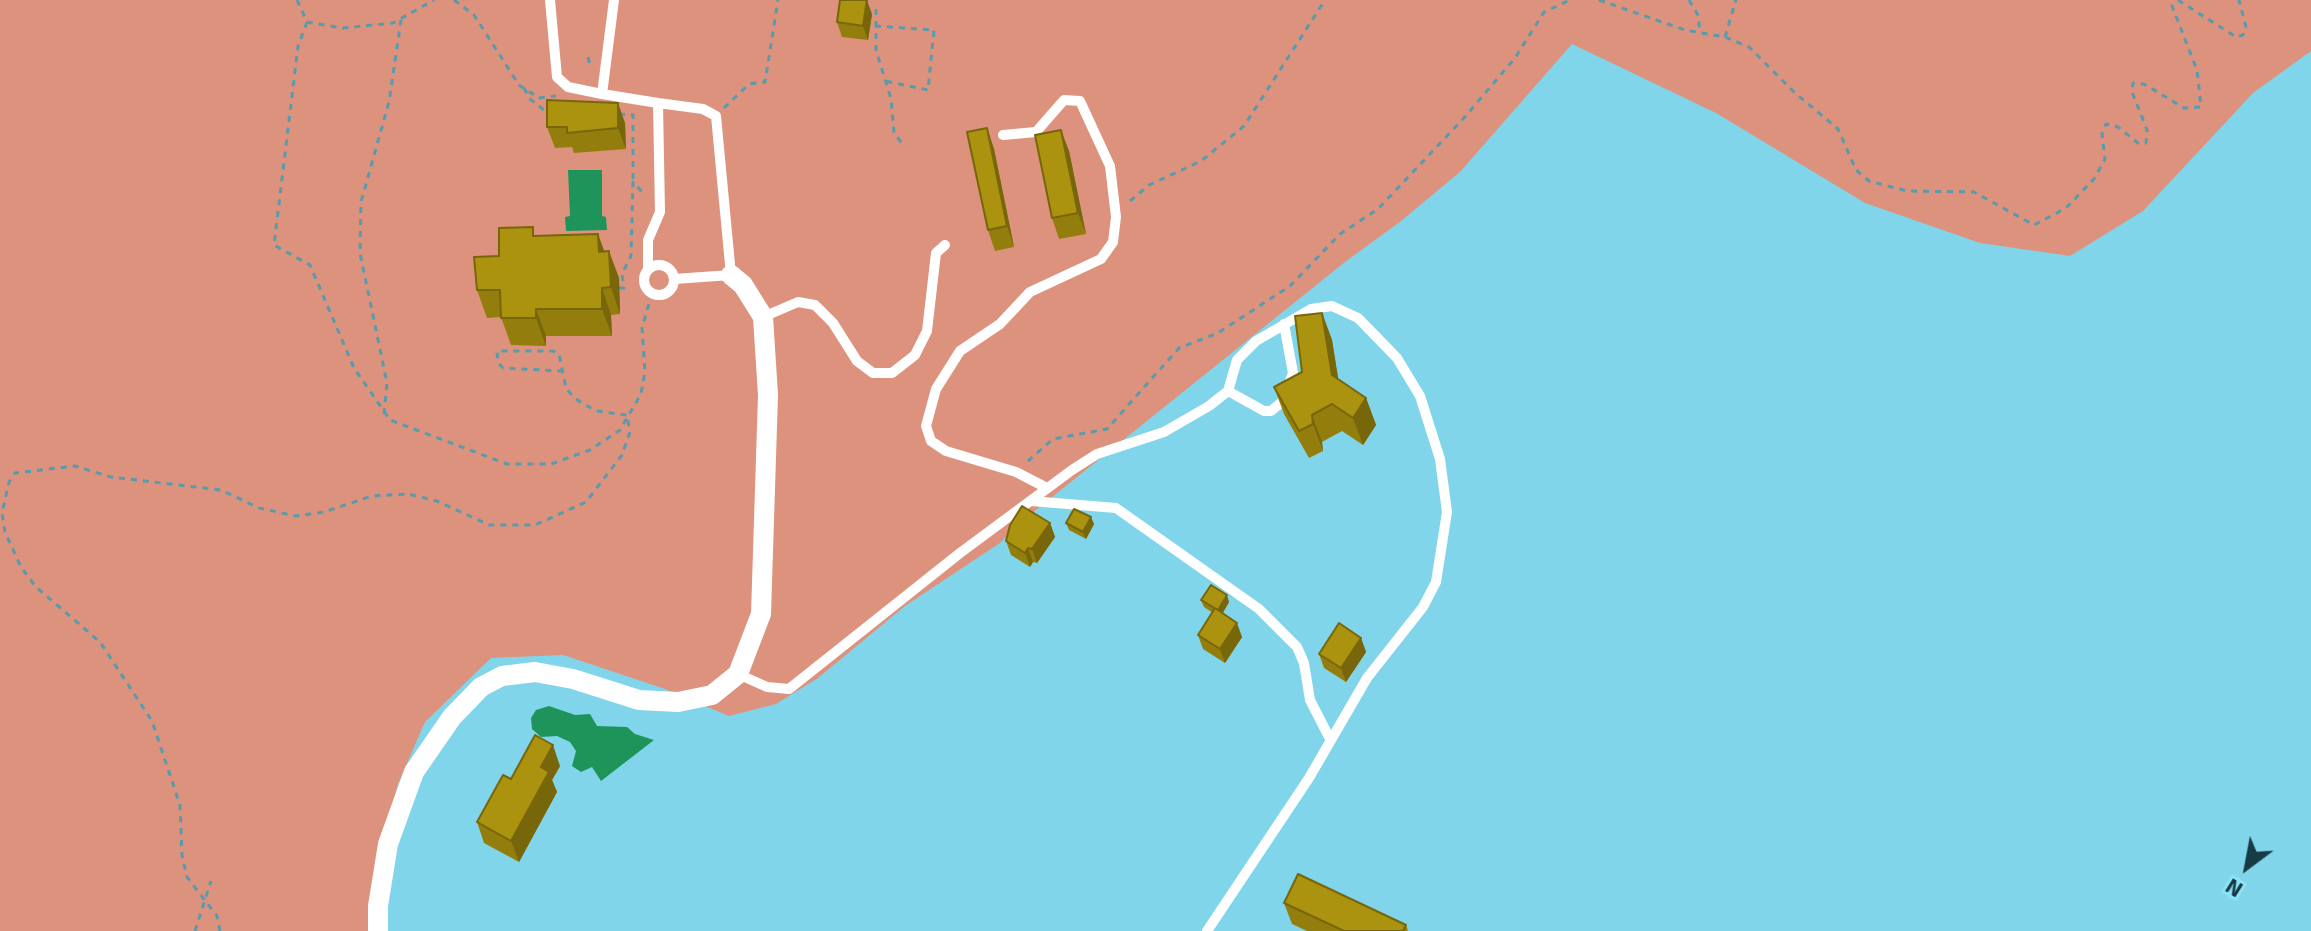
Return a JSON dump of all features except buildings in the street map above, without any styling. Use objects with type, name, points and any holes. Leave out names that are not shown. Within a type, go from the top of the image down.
[{"type":"street","points":[[378,931],[378,906],[388,844],[414,772],[452,717],[481,687],[502,676],[535,672],[573,679],[639,700],[678,702],[712,695],[738,674],[761,614],[768,395],[763,317],[743,285],[731,275]]},
{"type":"lane","points":[[550,0],[557,77],[569,88],[703,109],[716,116],[731,275],[674,279]]},
{"type":"lane","points":[[602,94],[614,0]]},
{"type":"lane","points":[[1003,135],[1036,132],[1064,100],[1080,101],[1110,166],[1116,216],[1113,242],[1101,259],[1018,301],[1000,324],[960,351],[931,400],[926,426],[931,441],[946,451],[1022,474],[1047,488]]},
{"type":"lane","points":[[648,270],[664,266],[672,271],[674,279],[669,291],[652,293],[644,283],[648,270],[648,240],[660,212],[658,103]]},
{"type":"lane","points":[[763,317],[798,302],[815,305],[833,323],[857,361],[873,373],[892,373],[915,355],[927,331],[936,253],[945,245]]},
{"type":"lane","points":[[738,674],[767,687],[789,689],[1047,488],[1097,454],[1164,432],[1191,419],[1228,391],[1237,360],[1245,350],[1284,324],[1311,309],[1332,306],[1358,318],[1379,336],[1420,396],[1446,485],[1447,512],[1436,582],[1423,607],[1367,678],[1309,778],[1207,931]]},
{"type":"lane","points":[[1228,391],[1264,411],[1271,411],[1283,401],[1293,373],[1284,324]]},
{"type":"lane","points":[[1031,501],[1116,508],[1259,609],[1297,647],[1304,663],[1310,700],[1330,739]]},
{"type":"path","points":[[297,0],[307,22],[298,46],[274,245],[310,265],[327,310],[346,342],[354,368],[384,414],[405,427],[450,445],[520,466],[551,464],[590,450],[615,435],[641,394],[645,380],[642,328],[652,293]]},
{"type":"path","points":[[307,22],[355,28],[401,20],[434,0]]},
{"type":"path","points":[[454,0],[474,15],[524,88],[545,112],[554,115]]},
{"type":"path","points":[[716,116],[749,84],[765,82],[778,0]]},
{"type":"path","points":[[1116,216],[1141,190],[1201,161],[1244,126],[1325,0]]},
{"type":"path","points":[[1022,474],[1048,441],[1107,429],[1179,348],[1218,333],[1299,278],[1340,234],[1378,209],[1463,119],[1515,58],[1544,12],[1570,0]]},
{"type":"path","points":[[1599,0],[1685,30],[1725,37],[1756,53],[1794,92],[1838,129],[1863,177],[1894,190],[1974,192],[2034,225],[2066,208],[2094,179],[2105,159],[2102,134],[2106,124],[2118,127],[2139,144],[2146,143],[2147,130],[2132,92],[2133,83],[2144,84],[2184,108],[2201,107],[2197,70],[2172,6],[2176,0],[2236,37],[2243,35],[2246,27],[2239,0]]},
{"type":"path","points":[[1689,0],[1698,15],[1700,32]]},
{"type":"path","points":[[1725,37],[1736,0]]},
{"type":"path","points":[[876,9],[876,50],[891,99],[894,133],[904,146]]},
{"type":"path","points":[[384,414],[387,383],[360,253],[361,202],[389,102],[401,20]]},
{"type":"path","points":[[875,26],[934,30],[928,90],[885,81]]},
{"type":"path","points":[[524,88],[539,98],[548,99],[569,88]]},
{"type":"path","points":[[610,115],[633,115],[631,256],[622,274],[624,288],[619,288]]},
{"type":"path","points":[[633,182],[660,212]]},
{"type":"path","points":[[562,371],[503,368],[498,363],[497,351],[553,351],[559,354],[566,388],[589,408],[627,415]]},
{"type":"path","points":[[220,931],[220,922],[187,877],[183,863],[180,805],[152,721],[100,642],[36,587],[12,549],[2,513],[4,494],[15,473],[75,466],[111,477],[179,488],[221,490],[259,508],[296,516],[324,512],[372,496],[408,494],[437,501],[489,525],[535,525],[586,502],[600,486],[622,455],[629,439],[627,415]]},
{"type":"path","points":[[195,931],[211,881]]},
{"type":"shaded area","points":[[0,0],[2311,0],[2311,51],[2253,93],[2143,211],[2070,256],[1980,243],[1865,203],[1716,113],[1572,44],[1460,172],[1401,221],[1345,262],[1016,526],[1000,543],[905,606],[818,678],[776,704],[729,716],[665,689],[563,655],[491,658],[425,722],[398,784],[375,869],[370,931],[0,931]]},
{"type":"shaded area","points":[[568,170],[602,170],[602,216],[606,217],[607,230],[566,231],[565,217],[570,216]]},
{"type":"shaded area","points":[[549,706],[575,715],[590,714],[597,726],[627,727],[635,734],[654,740],[601,781],[592,767],[581,772],[572,766],[576,751],[570,742],[557,736],[541,737],[532,729],[531,718],[536,710]]}]
